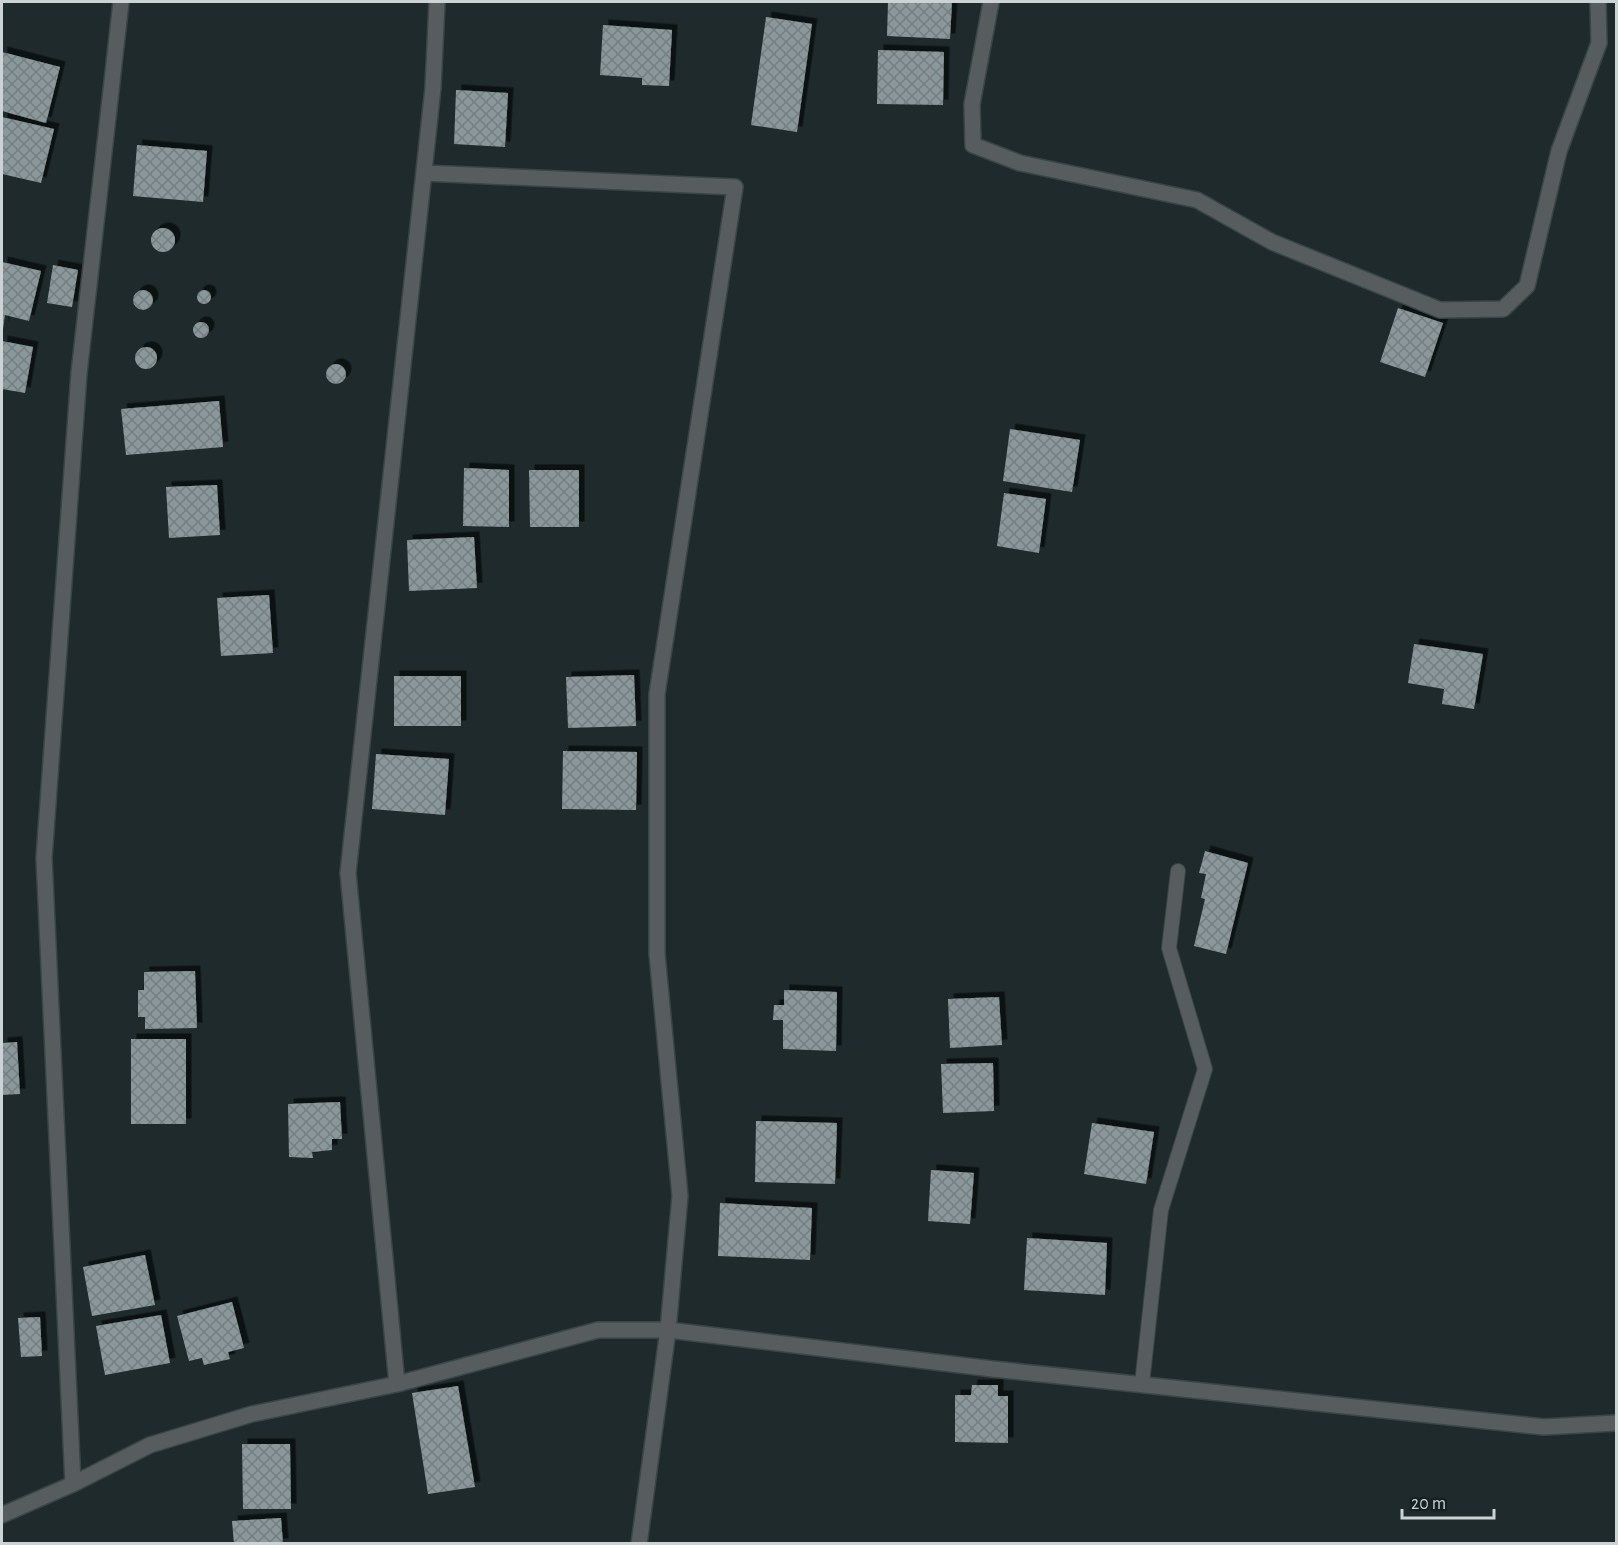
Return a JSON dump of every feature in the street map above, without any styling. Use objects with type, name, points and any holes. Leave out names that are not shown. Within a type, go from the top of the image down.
[{"type":"street","points":[[73,1484],[44,858],[79,373],[121,2]]},
{"type":"street","points":[[398,1384],[348,873],[433,88],[437,2]]},
{"type":"street","points":[[991,2],[972,104],[973,145],[1020,163],[1197,200],[1272,242],[1440,310],[1503,309],[1527,286],[1559,151],[1599,43],[1598,2]]},
{"type":"street","points":[[424,173],[735,187],[657,694],[657,954],[680,1196],[668,1330],[639,1544]]},
{"type":"street","points":[[2,1515],[73,1484],[150,1445],[252,1414],[398,1384],[598,1330],[668,1330],[993,1370],[1544,1427],[1617,1423]]},
{"type":"lane","points":[[1142,1384],[1161,1210],[1205,1069],[1169,948],[1178,871]]},
{"type":"building","points":[[888,2],[952,2],[950,39],[887,36]]},
{"type":"building","points":[[766,17],[812,24],[797,132],[751,125]]},
{"type":"building","points":[[603,25],[672,30],[669,86],[642,85],[642,78],[600,75]]},
{"type":"building","points":[[878,50],[944,52],[943,105],[877,104]]},
{"type":"building","points":[[2,52],[60,67],[46,123],[2,111]]},
{"type":"building","points":[[456,90],[508,93],[505,147],[454,144]]},
{"type":"building","points":[[2,117],[54,129],[41,183],[2,174]]},
{"type":"building","points":[[137,145],[207,151],[203,202],[133,196]]},
{"type":"building","points":[[163,228],[171,232],[175,240],[171,248],[163,252],[155,248],[151,240],[155,232]]},
{"type":"building","points":[[2,262],[41,271],[29,321],[5,315],[3,329]]},
{"type":"building","points":[[53,265],[78,270],[72,307],[47,303]]},
{"type":"building","points":[[143,290],[150,293],[153,300],[150,307],[143,310],[136,307],[133,300],[136,293]]},
{"type":"building","points":[[204,290],[209,292],[211,297],[209,302],[204,304],[199,302],[197,297],[199,292]]},
{"type":"building","points":[[1398,308],[1443,323],[1425,377],[1380,362]]},
{"type":"building","points":[[198,322],[204,322],[209,330],[207,336],[198,338],[193,333],[193,327]]},
{"type":"building","points":[[2,341],[33,347],[25,393],[2,389]]},
{"type":"building","points":[[146,347],[154,350],[157,358],[154,366],[146,369],[138,366],[135,358],[138,350]]},
{"type":"building","points":[[336,364],[343,367],[346,374],[343,381],[336,384],[329,381],[326,374],[329,367]]},
{"type":"building","points":[[219,401],[223,447],[126,455],[121,409]]},
{"type":"building","points":[[1010,429],[1080,440],[1072,492],[1003,481]]},
{"type":"building","points":[[464,468],[509,470],[509,527],[463,526]]},
{"type":"building","points":[[529,470],[579,470],[579,527],[530,527]]},
{"type":"building","points":[[217,485],[220,535],[169,538],[166,487]]},
{"type":"building","points":[[1004,493],[1046,499],[1039,553],[997,546]]},
{"type":"building","points":[[474,537],[477,588],[409,591],[407,540]]},
{"type":"building","points":[[269,595],[273,653],[221,656],[217,598]]},
{"type":"building","points":[[1414,644],[1483,654],[1474,709],[1442,704],[1444,689],[1408,683]]},
{"type":"building","points":[[634,675],[636,726],[568,728],[566,677]]},
{"type":"building","points":[[394,676],[461,676],[461,726],[394,726]]},
{"type":"building","points":[[563,751],[637,752],[636,810],[562,809]]},
{"type":"building","points":[[376,754],[449,759],[445,815],[372,809]]},
{"type":"building","points":[[1205,851],[1248,863],[1226,954],[1194,946],[1205,899],[1201,898],[1206,874],[1199,873]]},
{"type":"building","points":[[195,971],[197,1028],[145,1029],[145,1017],[138,1017],[138,990],[144,990],[144,972]]},
{"type":"building","points":[[784,990],[837,992],[836,1051],[783,1049],[783,1020],[773,1020],[774,1005],[784,1005]]},
{"type":"building","points":[[999,997],[1002,1045],[950,1048],[948,999]]},
{"type":"building","points":[[131,1039],[186,1039],[186,1124],[131,1124]]},
{"type":"building","points":[[17,1042],[20,1094],[2,1095],[2,1043]]},
{"type":"building","points":[[993,1063],[994,1111],[943,1113],[941,1064]]},
{"type":"building","points":[[340,1102],[342,1139],[332,1139],[332,1150],[312,1152],[313,1158],[289,1157],[288,1104]]},
{"type":"building","points":[[756,1121],[837,1123],[835,1184],[755,1182]]},
{"type":"building","points":[[1092,1123],[1154,1132],[1146,1184],[1084,1174]]},
{"type":"building","points":[[931,1170],[974,1173],[970,1224],[928,1221]]},
{"type":"building","points":[[720,1203],[812,1208],[810,1260],[718,1256]]},
{"type":"building","points":[[1027,1238],[1107,1243],[1105,1295],[1024,1290]]},
{"type":"building","points":[[145,1255],[155,1305],[92,1316],[83,1267]]},
{"type":"building","points":[[232,1302],[244,1348],[228,1352],[230,1359],[204,1365],[202,1358],[189,1361],[177,1316]]},
{"type":"building","points":[[161,1315],[170,1363],[105,1375],[96,1326]]},
{"type":"building","points":[[40,1317],[42,1356],[21,1357],[18,1318]]},
{"type":"building","points":[[972,1385],[998,1385],[998,1396],[1008,1396],[1008,1443],[955,1442],[955,1395],[971,1395]]},
{"type":"building","points":[[458,1386],[475,1487],[428,1494],[412,1393]]},
{"type":"building","points":[[242,1444],[290,1444],[291,1509],[243,1509]]},
{"type":"building","points":[[281,1518],[283,1544],[234,1544],[232,1521]]}]
